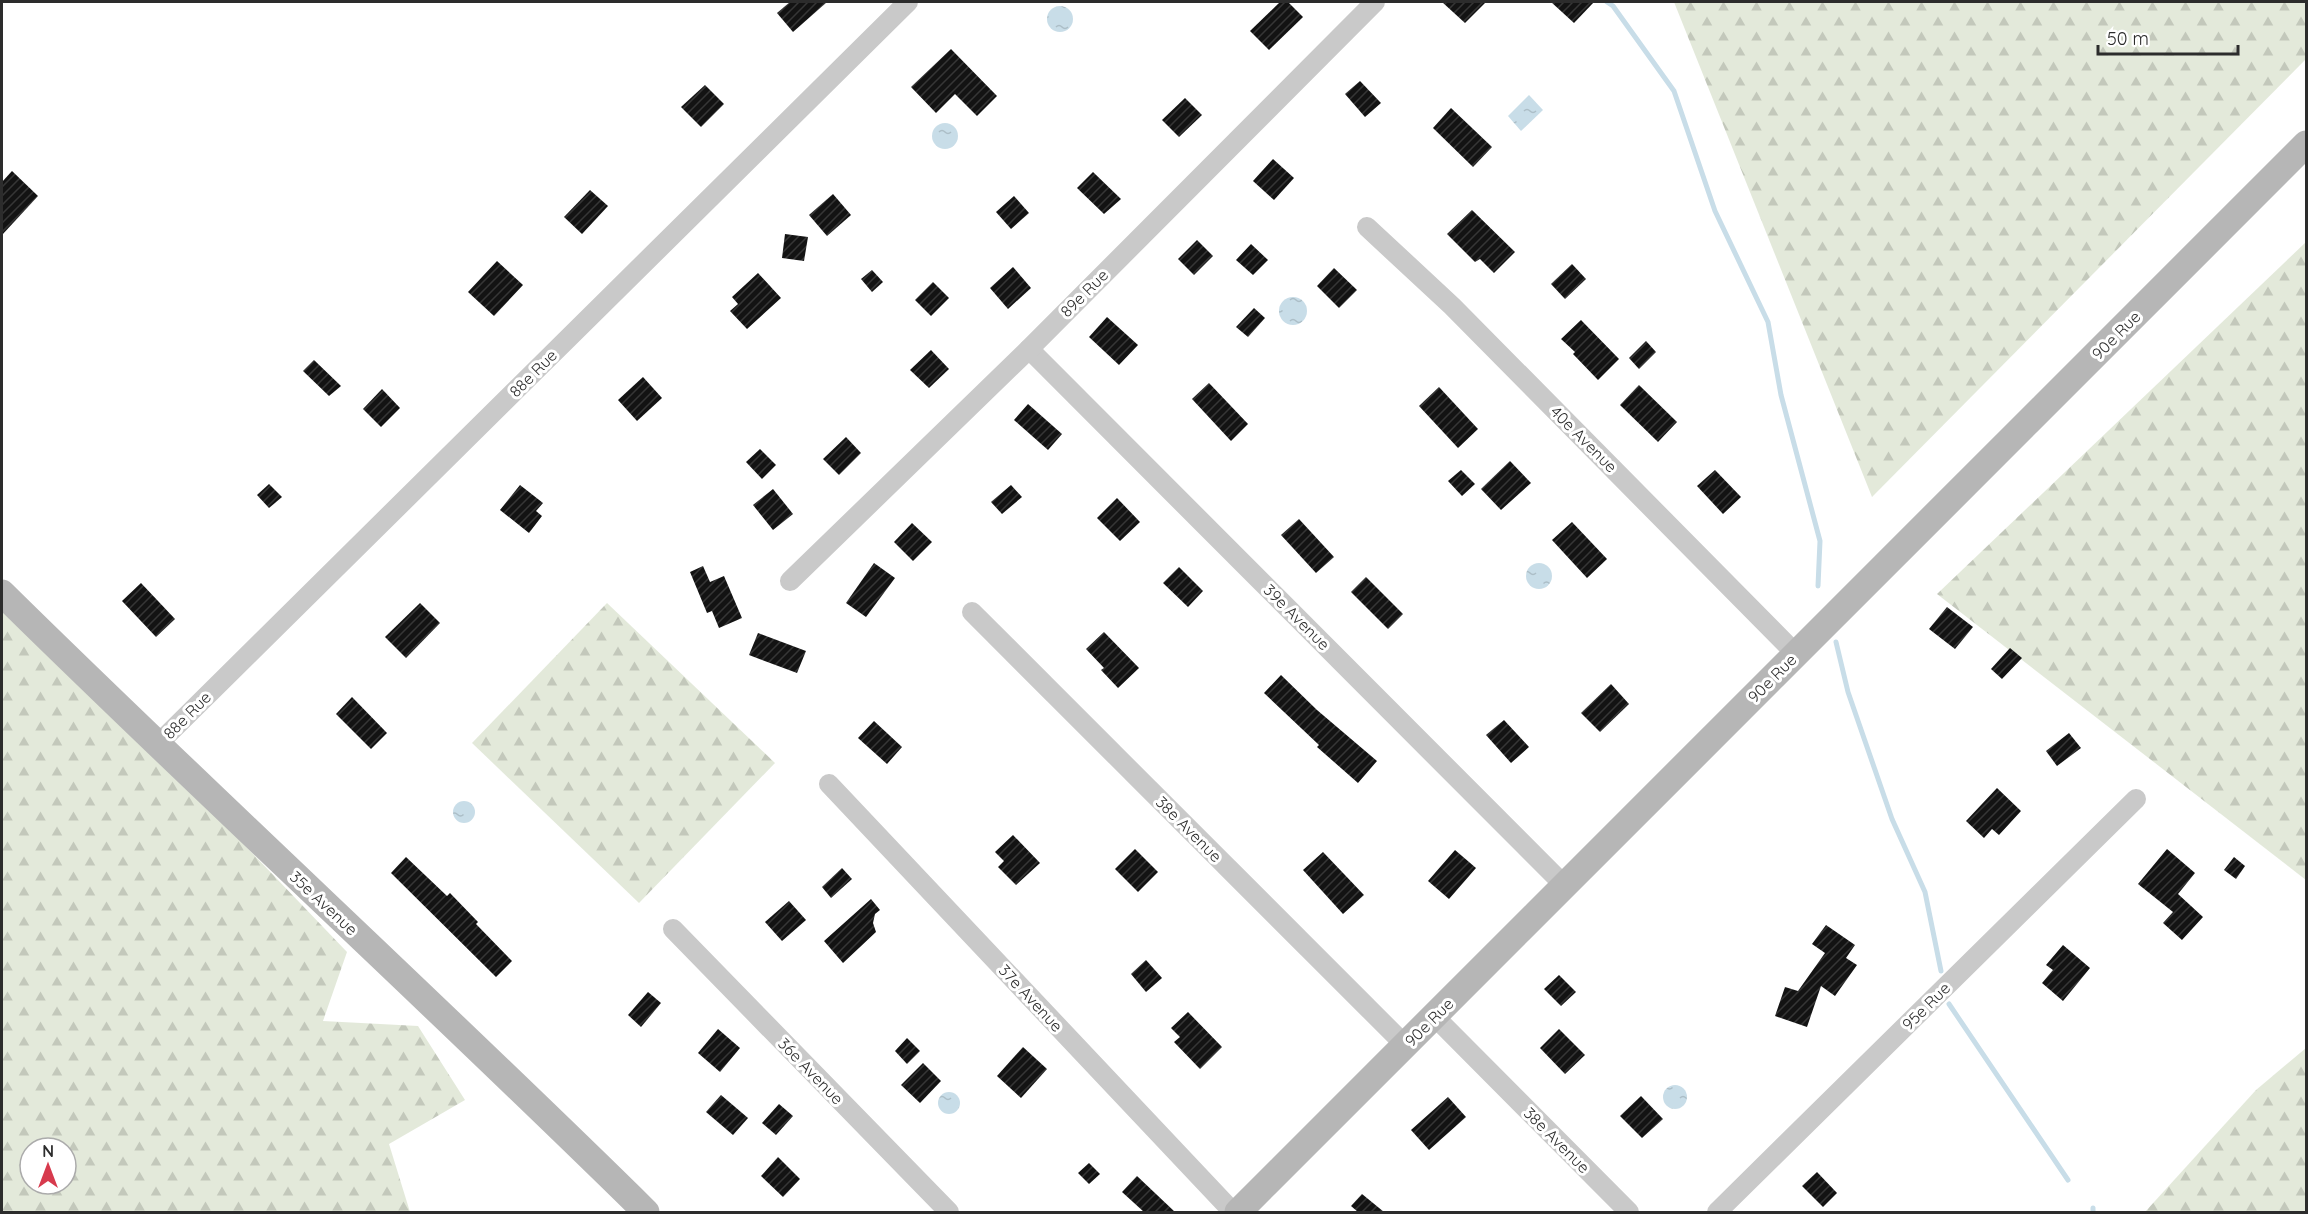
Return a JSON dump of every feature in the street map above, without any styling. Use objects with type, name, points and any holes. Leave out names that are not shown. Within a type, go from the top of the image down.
[{"type":"street","name":"88e Rue","points":[[157,745],[908,2]]},
{"type":"street","name":"89e Rue","points":[[790,581],[1029,349],[1375,2]]},
{"type":"street","name":"90e Rue","points":[[1238,1212],[2307,144]]},
{"type":"street","name":"40e Avenue","points":[[1367,227],[1452,306],[1796,654]]},
{"type":"street","name":"39e Avenue","points":[[1029,349],[1564,886]]},
{"type":"street","name":"35e Avenue","points":[[2,593],[157,745],[523,1092],[646,1212]]},
{"type":"street","name":"38e Avenue","points":[[972,612],[1406,1046]]},
{"type":"street","name":"37e Avenue","points":[[829,784],[1233,1212]]},
{"type":"street","name":"95e Rue","points":[[1717,1212],[2136,799]]},
{"type":"street","name":"36e Avenue","points":[[673,929],[949,1212]]},
{"type":"street","name":"38e Avenue","points":[[1434,1017],[1629,1212]]},
{"type":"green space","points":[[1674,2],[2306,2],[2306,59],[1872,497]]},
{"type":"green space","points":[[2306,242],[2306,880],[1937,594]]},
{"type":"green space","points":[[2,592],[347,952],[323,1021],[418,1026],[465,1100],[389,1144],[410,1212],[2,1212]]},
{"type":"green space","points":[[607,603],[775,763],[639,903],[472,743]]},
{"type":"green space","points":[[2306,1048],[2306,1212],[2145,1212],[2256,1090]]},
{"type":"water","points":[[1060,6],[1069,10],[1073,19],[1069,28],[1060,32],[1051,28],[1047,19],[1051,10]]},
{"type":"water","points":[[1529,95],[1543,110],[1521,131],[1508,116]]},
{"type":"water","points":[[945,123],[954,127],[958,136],[954,145],[945,149],[936,145],[932,136],[936,127]]},
{"type":"water","points":[[1293,297],[1303,301],[1307,311],[1303,321],[1293,325],[1283,321],[1279,311],[1283,301]]},
{"type":"water","points":[[1539,563],[1548,567],[1552,576],[1548,585],[1539,589],[1530,585],[1526,576],[1530,567]]},
{"type":"water","points":[[464,801],[472,804],[475,812],[472,820],[464,823],[456,820],[453,812],[456,804]]},
{"type":"water","points":[[1675,1085],[1680,1086],[1686,1092],[1686,1102],[1680,1108],[1675,1109],[1670,1108],[1664,1102],[1663,1097],[1664,1092],[1670,1086]]},
{"type":"water","points":[[945,1092],[953,1092],[960,1099],[960,1107],[953,1114],[945,1114],[938,1107],[938,1099]]},
{"type":"building","points":[[790,2],[827,2],[793,32],[777,13]]},
{"type":"building","points":[[1280,2],[1288,2],[1303,17],[1269,50],[1250,31]]},
{"type":"building","points":[[1442,2],[1486,2],[1465,23]]},
{"type":"building","points":[[1551,2],[1594,2],[1574,23]]},
{"type":"building","points":[[951,49],[997,96],[977,116],[955,94],[936,113],[911,87]]},
{"type":"building","points":[[1360,81],[1381,103],[1365,117],[1345,94]]},
{"type":"building","points":[[705,85],[724,104],[701,127],[681,107]]},
{"type":"building","points":[[1185,98],[1202,115],[1179,137],[1162,120]]},
{"type":"building","points":[[1451,108],[1492,147],[1473,167],[1433,128]]},
{"type":"building","points":[[1273,159],[1294,178],[1274,200],[1253,181]]},
{"type":"building","points":[[12,171],[38,196],[2,235],[2,182]]},
{"type":"building","points":[[1093,172],[1121,199],[1104,214],[1077,188]]},
{"type":"building","points":[[590,190],[608,206],[582,234],[564,217]]},
{"type":"building","points":[[833,194],[851,215],[827,236],[809,215]]},
{"type":"building","points":[[1014,196],[1029,213],[1011,229],[996,212]]},
{"type":"building","points":[[1472,210],[1515,252],[1494,273],[1480,259],[1475,262],[1447,234]]},
{"type":"building","points":[[785,234],[808,237],[804,261],[782,258]]},
{"type":"building","points":[[1197,240],[1213,256],[1194,275],[1178,259]]},
{"type":"building","points":[[1251,244],[1268,260],[1253,275],[1236,260]]},
{"type":"building","points":[[497,261],[523,285],[494,316],[468,292]]},
{"type":"building","points":[[1572,264],[1586,279],[1565,299],[1551,284]]},
{"type":"building","points":[[1013,267],[1031,288],[1008,309],[990,288]]},
{"type":"building","points":[[1334,268],[1357,290],[1339,308],[1317,286]]},
{"type":"building","points":[[872,270],[883,282],[872,292],[861,279]]},
{"type":"building","points":[[758,273],[781,298],[747,329],[730,311],[738,304],[732,297]]},
{"type":"building","points":[[933,282],[949,298],[931,316],[915,300]]},
{"type":"building","points":[[1254,308],[1265,318],[1248,337],[1236,327]]},
{"type":"building","points":[[1107,317],[1138,345],[1119,365],[1089,337]]},
{"type":"building","points":[[1581,320],[1619,359],[1598,380],[1561,339]]},
{"type":"building","points":[[1646,341],[1656,352],[1639,369],[1629,358]]},
{"type":"building","points":[[931,350],[949,369],[929,388],[910,370]]},
{"type":"building","points":[[314,360],[341,386],[329,396],[303,371]]},
{"type":"building","points":[[643,377],[662,398],[637,421],[618,400]]},
{"type":"building","points":[[1209,383],[1248,424],[1231,441],[1192,399]]},
{"type":"building","points":[[1639,385],[1677,422],[1658,442],[1620,405]]},
{"type":"building","points":[[1439,387],[1478,429],[1458,448],[1419,406]]},
{"type":"building","points":[[382,389],[400,408],[381,427],[363,409]]},
{"type":"building","points":[[1028,404],[1062,434],[1048,450],[1014,420]]},
{"type":"building","points":[[846,437],[861,453],[839,475],[823,459]]},
{"type":"building","points":[[760,449],[776,465],[762,479],[746,462]]},
{"type":"building","points":[[1510,461],[1531,483],[1501,510],[1481,489]]},
{"type":"building","points":[[1461,470],[1475,484],[1462,496],[1448,481]]},
{"type":"building","points":[[1715,470],[1741,497],[1723,514],[1697,486]]},
{"type":"building","points":[[269,484],[282,497],[269,508],[257,495]]},
{"type":"building","points":[[520,485],[543,503],[536,511],[542,516],[529,533],[500,510]]},
{"type":"building","points":[[1011,485],[1022,497],[1002,514],[991,502]]},
{"type":"building","points":[[773,489],[793,514],[773,530],[753,505]]},
{"type":"building","points":[[1117,498],[1140,522],[1120,541],[1097,518]]},
{"type":"building","points":[[1299,519],[1334,557],[1316,573],[1281,535]]},
{"type":"building","points":[[1572,522],[1607,559],[1587,578],[1552,540]]},
{"type":"building","points":[[912,523],[932,542],[913,561],[894,542]]},
{"type":"building","points":[[874,563],[895,578],[866,617],[846,603]]},
{"type":"building","points":[[703,566],[710,582],[724,576],[742,618],[719,628],[712,611],[707,613],[690,572]]},
{"type":"building","points":[[1179,567],[1203,591],[1188,607],[1163,583]]},
{"type":"building","points":[[1366,577],[1403,614],[1388,629],[1351,592]]},
{"type":"building","points":[[141,583],[175,619],[156,637],[122,601]]},
{"type":"building","points":[[420,603],[440,623],[406,658],[385,637]]},
{"type":"building","points":[[1947,607],[1973,627],[1955,649],[1929,629]]},
{"type":"building","points":[[1104,632],[1139,668],[1118,688],[1101,670],[1104,668],[1086,649]]},
{"type":"building","points":[[758,633],[806,651],[797,673],[749,655]]},
{"type":"building","points":[[2010,648],[2022,658],[2002,679],[1991,669]]},
{"type":"building","points":[[1281,675],[1317,710],[1377,761],[1358,783],[1317,747],[1319,745],[1264,693]]},
{"type":"building","points":[[1611,684],[1629,704],[1600,732],[1581,713]]},
{"type":"building","points":[[352,697],[387,733],[371,749],[336,714]]},
{"type":"building","points":[[1504,720],[1529,747],[1511,763],[1486,735]]},
{"type":"building","points":[[874,721],[902,747],[887,764],[858,738]]},
{"type":"building","points":[[2069,733],[2081,748],[2057,766],[2046,751]]},
{"type":"building","points":[[1997,788],[2021,811],[1999,835],[1992,829],[1984,838],[1966,821]]},
{"type":"building","points":[[1013,835],[1040,863],[1016,885],[998,867],[1004,861],[995,852]]},
{"type":"building","points":[[1135,849],[1158,872],[1138,892],[1115,869]]},
{"type":"building","points":[[2167,849],[2195,873],[2178,894],[2203,917],[2182,940],[2163,923],[2173,912],[2138,884]]},
{"type":"building","points":[[1455,850],[1476,868],[1449,899],[1428,881]]},
{"type":"building","points":[[1323,852],[1364,895],[1343,914],[1303,870]]},
{"type":"building","points":[[406,857],[447,896],[450,893],[512,961],[496,977],[391,873]]},
{"type":"building","points":[[2234,857],[2245,866],[2236,879],[2224,870]]},
{"type":"building","points":[[842,868],[852,879],[831,898],[822,887]]},
{"type":"building","points":[[871,899],[880,910],[875,914],[873,923],[876,932],[843,963],[824,941]]},
{"type":"building","points":[[789,901],[806,920],[782,941],[765,922]]},
{"type":"building","points":[[1826,925],[1855,945],[1846,958],[1857,965],[1835,996],[1821,986],[1807,1027],[1775,1016],[1785,987],[1798,991],[1825,953],[1812,944]]},
{"type":"building","points":[[2063,945],[2090,968],[2063,1001],[2042,983],[2053,970],[2046,965]]},
{"type":"building","points":[[1146,960],[1162,978],[1146,992],[1131,974]]},
{"type":"building","points":[[1559,975],[1576,992],[1561,1006],[1544,989]]},
{"type":"building","points":[[648,992],[661,1003],[641,1027],[628,1015]]},
{"type":"building","points":[[1188,1012],[1222,1047],[1200,1069],[1174,1042],[1180,1037],[1171,1028]]},
{"type":"building","points":[[718,1029],[740,1048],[720,1072],[698,1053]]},
{"type":"building","points":[[1559,1029],[1585,1055],[1565,1074],[1540,1048]]},
{"type":"building","points":[[907,1038],[920,1051],[907,1064],[895,1051]]},
{"type":"building","points":[[1023,1047],[1047,1069],[1021,1098],[997,1076]]},
{"type":"building","points":[[923,1063],[941,1081],[920,1103],[901,1085]]},
{"type":"building","points":[[721,1095],[748,1118],[733,1135],[706,1112]]},
{"type":"building","points":[[1641,1096],[1663,1119],[1642,1138],[1620,1116]]},
{"type":"building","points":[[1448,1097],[1466,1117],[1429,1150],[1411,1130]]},
{"type":"building","points":[[779,1104],[793,1116],[776,1135],[762,1123]]},
{"type":"building","points":[[778,1157],[800,1179],[783,1197],[761,1176]]},
{"type":"building","points":[[1089,1163],[1100,1174],[1089,1184],[1078,1173]]},
{"type":"building","points":[[1817,1172],[1837,1193],[1823,1207],[1802,1186]]},
{"type":"building","points":[[1137,1176],[1175,1212],[1144,1212],[1122,1192]]},
{"type":"building","points":[[1362,1194],[1384,1212],[1358,1212],[1351,1206]]},
{"type":"waterway","points":[[1607,2],[1613,6],[1674,91],[1715,211],[1768,322],[1781,395],[1820,541],[1818,586]]},
{"type":"waterway","points":[[1836,642],[1848,692],[1892,819],[1925,892],[1941,971]]},
{"type":"waterway","points":[[1949,1004],[2068,1180]]}]
